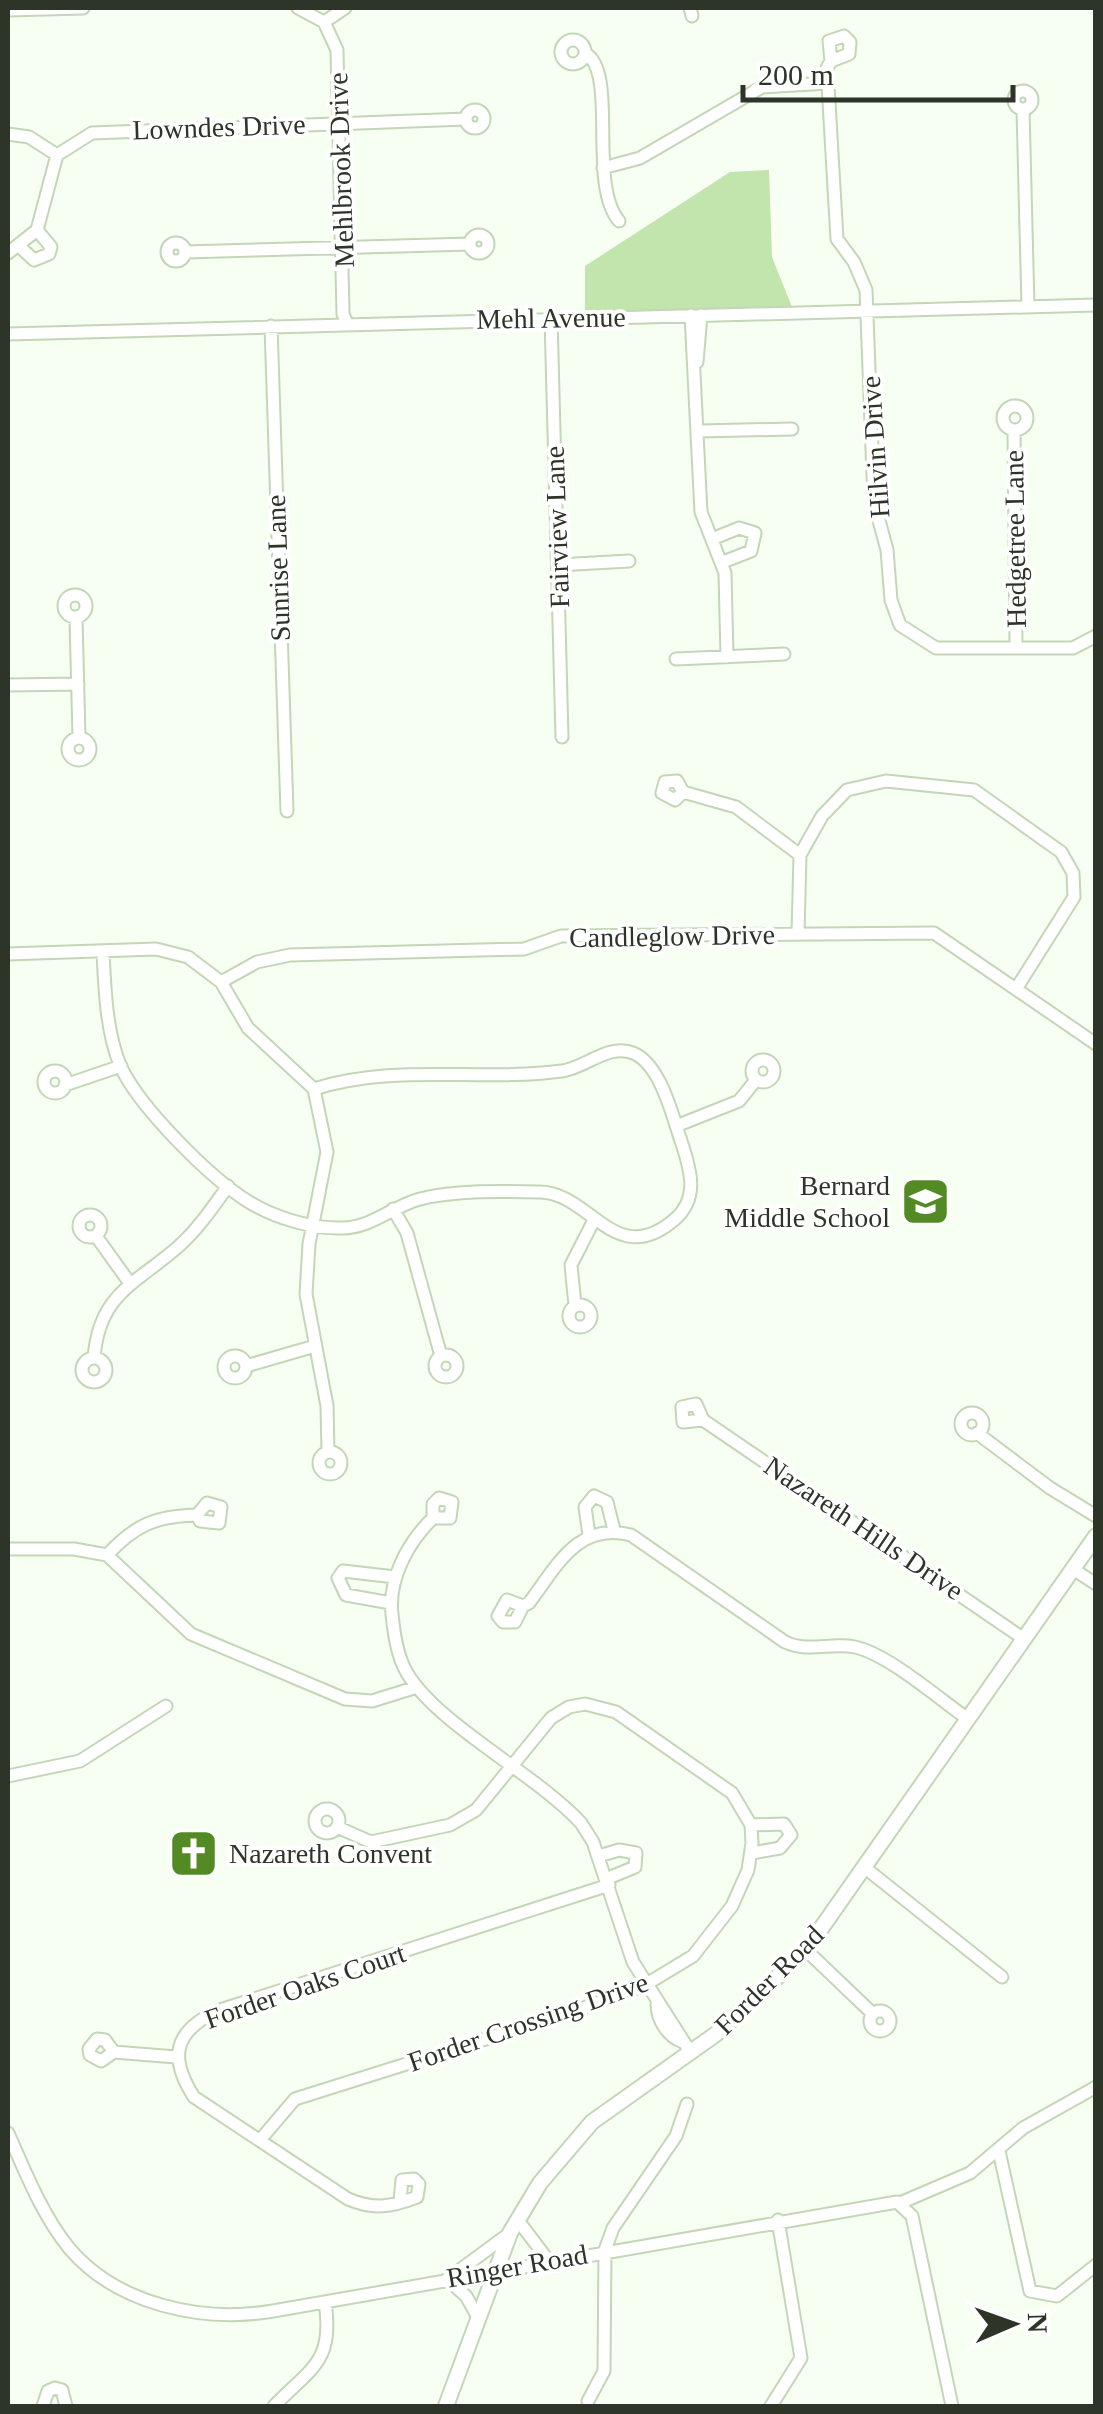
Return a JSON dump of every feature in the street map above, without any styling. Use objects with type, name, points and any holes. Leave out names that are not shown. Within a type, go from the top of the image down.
[{"type":"main road","name":"Forder Road","points":[[446,2406],[513,2226],[558,2160],[592,2122],[753,2002],[806,1950],[1096,1536]]},
{"type":"street","points":[[8,10],[83,8]]},
{"type":"street","points":[[298,8],[324,22],[345,8]]},
{"type":"street","name":"Mehlbrook Drive","points":[[324,22],[337,50],[343,314],[347,321]]},
{"type":"street","points":[[585,53],[598,68],[605,196],[619,221]]},
{"type":"street","name":"Hilvin Drive","points":[[831,61],[828,83],[836,239],[862,276],[867,312],[874,502],[888,550],[894,614],[910,634],[936,648],[1016,646]]},
{"type":"street","points":[[603,168],[640,158],[762,87],[828,83]]},
{"type":"street","points":[[1023,110],[1028,307]]},
{"type":"street","name":"Lowndes Drive","points":[[57,155],[82,136],[100,131],[466,119]]},
{"type":"street","points":[[8,134],[29,137],[57,155],[37,230],[13,249],[34,260],[49,254],[51,247],[37,230]]},
{"type":"street","points":[[185,252],[470,244]]},
{"type":"street","name":"Mehl Avenue","points":[[8,334],[347,321],[1096,305]]},
{"type":"street","points":[[696,315],[701,512],[723,562],[728,657]]},
{"type":"street","name":"Fairview Lane","points":[[551,317],[562,737]]},
{"type":"street","name":"Sunrise Lane","points":[[271,326],[286,811]]},
{"type":"street","points":[[699,430],[792,428]]},
{"type":"street","name":"Hedgetree Lane","points":[[1014,431],[1016,646]]},
{"type":"street","points":[[712,539],[739,528],[755,532],[752,551],[723,562]]},
{"type":"street","points":[[558,565],[628,561]]},
{"type":"street","points":[[76,618],[79,738]]},
{"type":"street","points":[[1016,646],[1072,648],[1096,636]]},
{"type":"street","points":[[676,659],[784,654]]},
{"type":"street","points":[[8,685],[78,684]]},
{"type":"street","points":[[798,933],[800,855],[822,816],[848,790],[886,781],[974,790],[1061,852],[1073,872],[1074,897],[1016,989]]},
{"type":"street","points":[[683,792],[736,807],[800,855]]},
{"type":"street","name":"Candleglow Drive","points":[[222,982],[257,962],[290,955],[524,949],[562,936],[934,933],[1096,1044]]},
{"type":"street","points":[[8,954],[170,952],[202,966],[222,982],[248,1028],[314,1090],[327,1152],[305,1280],[328,1406],[328,1452]]},
{"type":"street","points":[[104,953],[106,1007],[120,1066],[156,1115],[228,1186],[252,1203],[314,1226],[362,1225],[430,1197],[544,1192],[574,1201],[594,1222],[623,1235],[641,1236],[654,1233],[677,1218],[692,1184],[676,1126],[652,1068],[644,1059],[622,1050],[564,1071],[355,1077],[314,1090]]},
{"type":"street","points":[[65,1085],[120,1066]]},
{"type":"street","points":[[676,1126],[739,1101],[756,1080]]},
{"type":"street","points":[[94,1358],[104,1314],[129,1282],[178,1248],[228,1186]]},
{"type":"street","points":[[393,1209],[410,1243],[442,1356]]},
{"type":"street","points":[[575,1306],[571,1265],[594,1222]]},
{"type":"street","points":[[96,1236],[129,1282]]},
{"type":"street","points":[[246,1366],[314,1346]]},
{"type":"street","name":"Nazareth Hills Drive","points":[[703,1420],[1024,1638]]},
{"type":"street","points":[[977,1433],[1050,1488],[1096,1516]]},
{"type":"street","points":[[589,1535],[585,1507],[594,1496],[607,1502],[614,1530]]},
{"type":"street","points":[[107,1555],[140,1524],[169,1516],[197,1515]]},
{"type":"street","points":[[433,1518],[395,1577],[391,1603],[400,1656],[417,1687],[581,1824],[599,1856],[645,1986],[674,2023],[687,2048]]},
{"type":"street","points":[[523,1606],[569,1549],[589,1535],[614,1530],[631,1535],[785,1642],[804,1649],[842,1646],[866,1650],[968,1720]]},
{"type":"street","points":[[8,1549],[74,1549],[107,1555],[130,1572],[191,1634],[358,1702],[417,1687]]},
{"type":"street","points":[[391,1603],[346,1594],[338,1578],[343,1571],[354,1570],[395,1577]]},
{"type":"street","points":[[1073,1570],[1096,1584]]},
{"type":"street","points":[[337,1827],[371,1842],[450,1825],[476,1810],[539,1729],[560,1712],[577,1705],[600,1706],[616,1712],[724,1786],[738,1800],[751,1825],[784,1824],[791,1835],[780,1848],[752,1853]]},
{"type":"street","points":[[8,1776],[80,1761],[166,1706]]},
{"type":"street","name":"Forder Crossing Drive","points":[[260,2140],[296,2099],[645,1986],[693,1956],[732,1906],[752,1853],[751,1825]]},
{"type":"street","points":[[599,1856],[619,1850],[636,1853],[636,1867],[608,1882]]},
{"type":"street","points":[[864,1867],[1002,1977]]},
{"type":"street","name":"Forder Oaks Court","points":[[400,2201],[384,2208],[348,2200],[194,2097],[180,2076],[176,2057],[184,2035],[197,2020],[217,2010],[608,1882]]},
{"type":"street","points":[[806,1950],[873,2014]]},
{"type":"street","points":[[114,2052],[176,2057]]},
{"type":"street","name":"Ringer Road","points":[[8,2133],[11,2148],[62,2239],[90,2267],[128,2291],[177,2309],[229,2316],[880,2202],[900,2203],[952,2183],[999,2151],[1024,2128],[1096,2087]]},
{"type":"street","points":[[588,2401],[604,2371],[605,2250],[613,2228],[676,2136],[687,2104]]},
{"type":"street","points":[[999,2151],[1030,2291],[1056,2296],[1096,2264]]},
{"type":"street","points":[[900,2203],[912,2216],[952,2406]]},
{"type":"street","points":[[772,2406],[801,2358],[778,2220]]},
{"type":"street","points":[[478,2318],[466,2296],[447,2279],[513,2226],[548,2260]]},
{"type":"street","points":[[274,2406],[308,2376],[324,2354],[329,2332],[326,2302]]},
{"type":"street","points":[[43,2406],[48,2391],[55,2388],[62,2390],[66,2406]]},
{"type":"green space","points":[[769,170],[772,257],[792,307],[585,312],[585,266],[730,172]]},
{"type":"place","name":"Bernard Middle School","points":[[925,1201]]},
{"type":"place","name":"Nazareth Convent","points":[[194,1853]]}]
